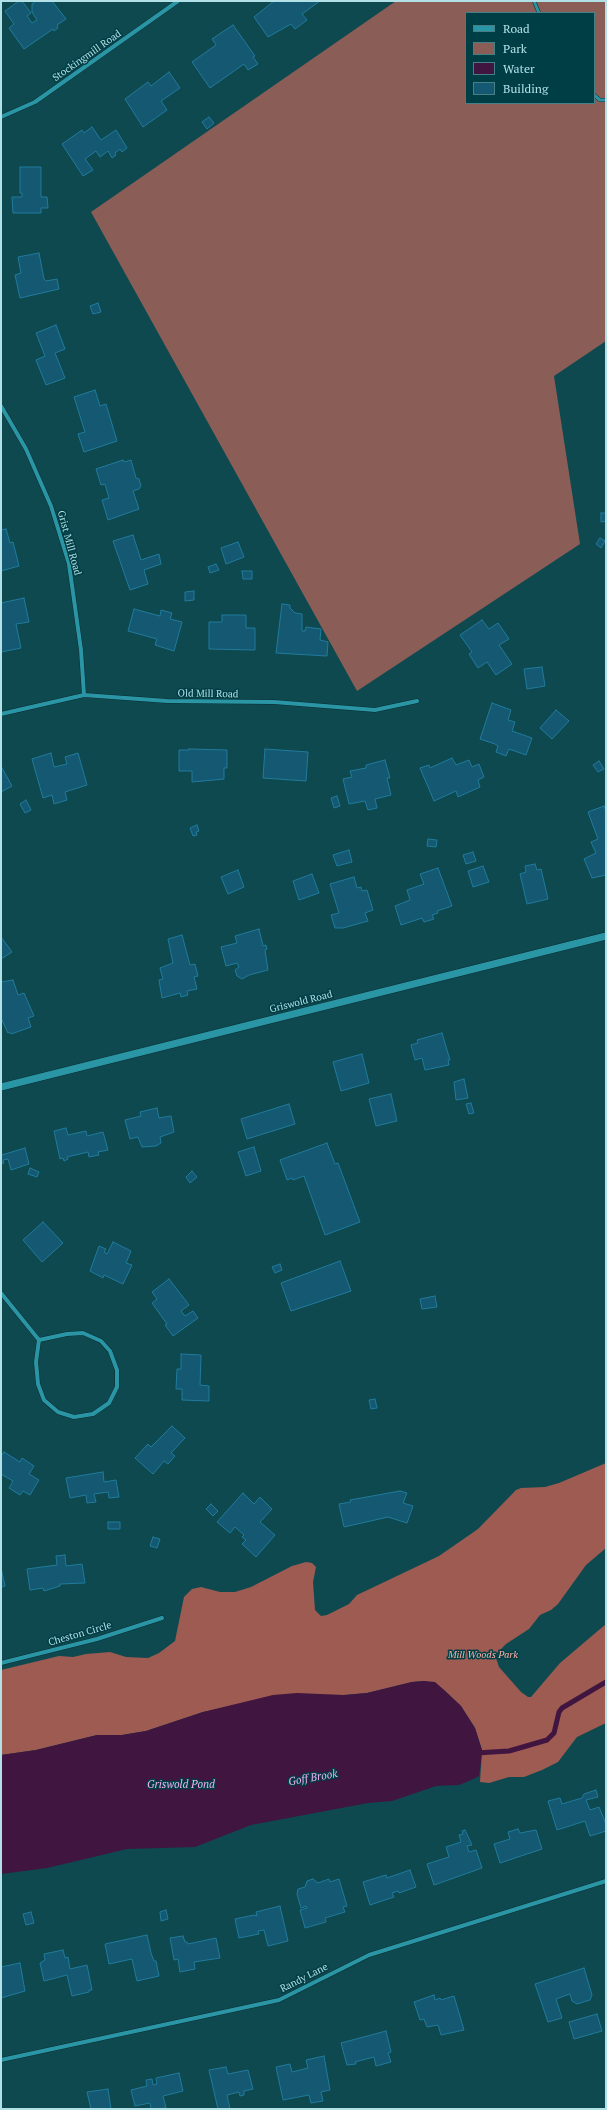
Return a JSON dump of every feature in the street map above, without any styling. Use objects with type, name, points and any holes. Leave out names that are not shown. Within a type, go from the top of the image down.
[{"type":"street","name":"Stockingmill Road","points":[[1,117],[35,102],[178,1]]},
{"type":"street","name":"Grist Mill Road","points":[[1,406],[26,449],[51,506],[69,564],[81,650],[84,695]]},
{"type":"street","name":"Old Mill Road","points":[[1,714],[84,695],[167,701],[274,702],[376,710],[417,701]]},
{"type":"street","name":"Griswold Road","points":[[1,1087],[606,936]]},
{"type":"street","points":[[1,1294],[39,1340],[36,1362],[38,1384],[44,1400],[58,1412],[74,1417],[93,1414],[109,1403],[117,1387],[117,1370],[110,1351],[101,1341],[83,1333],[67,1334],[39,1340]]},
{"type":"street","name":"Cheston Circle","points":[[1,1663],[97,1639],[162,1618]]},
{"type":"street","name":"Randy Lane","points":[[1,2060],[279,2000],[369,1955],[606,1881]]},
{"type":"lane","points":[[534,1],[539,12]]},
{"type":"lane","points":[[595,96],[600,100],[606,100]]},
{"type":"green space","points":[[396,1],[606,1],[606,341],[554,376],[580,544],[357,691],[91,212]]},
{"type":"green space","name":"Mill Woods Park","points":[[606,1463],[606,1548],[586,1565],[558,1604],[551,1610],[540,1615],[529,1629],[506,1644],[495,1655],[499,1667],[521,1692],[528,1697],[531,1697],[560,1663],[606,1624],[606,1723],[577,1737],[558,1762],[542,1770],[524,1777],[509,1777],[489,1783],[480,1782],[482,1750],[475,1728],[461,1706],[444,1690],[435,1683],[424,1681],[412,1682],[367,1693],[344,1695],[285,1695],[203,1712],[146,1731],[122,1735],[97,1735],[36,1750],[1,1755],[1,1670],[59,1656],[73,1657],[86,1654],[110,1652],[126,1657],[148,1658],[159,1653],[175,1641],[184,1597],[192,1589],[201,1587],[220,1592],[235,1592],[251,1587],[292,1566],[306,1562],[312,1563],[316,1567],[313,1582],[315,1610],[321,1616],[327,1615],[349,1604],[357,1595],[439,1556],[478,1529],[516,1490],[521,1488],[545,1487],[559,1483]]},
{"type":"water","name":"Griswold Pond","points":[[412,1682],[435,1682],[444,1690],[461,1706],[475,1728],[482,1750],[479,1776],[459,1785],[436,1786],[392,1801],[368,1803],[251,1825],[195,1847],[127,1849],[47,1868],[1,1874],[1,1755],[36,1750],[97,1735],[122,1735],[146,1731],[203,1712],[273,1695],[297,1693],[344,1695],[367,1693]]},
{"type":"building","points":[[19,1],[22,1],[31,13],[27,16],[32,23],[37,20],[32,12],[32,4],[36,1],[52,1],[66,19],[57,25],[58,28],[54,31],[53,29],[24,49],[9,28],[14,24],[5,11]]},
{"type":"building","points":[[274,1],[320,1],[302,14],[307,20],[295,29],[291,24],[268,37],[254,17]]},
{"type":"building","points":[[233,25],[255,56],[253,57],[258,64],[248,70],[244,64],[210,88],[192,62],[216,45],[212,39]]},
{"type":"building","points":[[169,72],[180,88],[161,101],[167,110],[143,127],[125,99],[148,82],[151,86]]},
{"type":"building","points":[[209,117],[214,123],[207,129],[202,122]]},
{"type":"building","points":[[92,127],[101,140],[116,130],[127,148],[122,152],[120,149],[112,158],[108,151],[100,157],[96,151],[85,159],[93,170],[83,176],[62,144],[82,130],[84,133]]},
{"type":"building","points":[[20,167],[41,167],[41,197],[47,197],[48,208],[41,208],[41,213],[13,213],[12,197],[22,197],[22,193],[20,193]]},
{"type":"building","points":[[39,253],[44,279],[46,281],[57,279],[59,289],[20,298],[15,275],[21,273],[18,257]]},
{"type":"building","points":[[98,303],[101,312],[93,314],[90,306]]},
{"type":"building","points":[[56,325],[65,349],[55,353],[65,378],[46,385],[36,360],[45,356],[36,333]]},
{"type":"building","points":[[95,390],[100,406],[106,404],[117,441],[84,452],[78,434],[85,432],[74,397]]},
{"type":"building","points":[[123,460],[124,462],[131,460],[136,478],[139,479],[141,486],[139,489],[133,491],[139,509],[108,520],[102,500],[109,498],[105,484],[101,485],[96,469]]},
{"type":"building","points":[[601,513],[606,513],[606,521],[601,522]]},
{"type":"building","points":[[6,529],[10,543],[13,542],[19,566],[1,571],[1,530]]},
{"type":"building","points":[[133,535],[141,560],[159,554],[161,564],[144,570],[148,584],[130,590],[113,541]]},
{"type":"building","points":[[600,538],[605,541],[601,548],[596,544]]},
{"type":"building","points":[[238,542],[244,557],[226,564],[221,548]]},
{"type":"building","points":[[216,564],[219,570],[210,573],[208,567]]},
{"type":"building","points":[[242,571],[252,571],[252,579],[243,579]]},
{"type":"building","points":[[194,591],[194,600],[185,601],[185,592]]},
{"type":"building","points":[[24,598],[29,622],[16,624],[21,648],[1,652],[1,603]]},
{"type":"building","points":[[282,604],[290,605],[290,608],[295,613],[302,614],[302,631],[305,631],[306,627],[321,629],[320,640],[328,642],[327,656],[276,653]]},
{"type":"building","points":[[134,609],[160,616],[161,610],[172,613],[170,619],[182,622],[174,651],[155,645],[157,639],[128,631]]},
{"type":"building","points":[[222,615],[246,615],[246,628],[255,628],[255,650],[209,649],[209,622],[222,622]]},
{"type":"building","points":[[482,620],[489,629],[498,623],[509,639],[499,645],[512,664],[496,675],[487,662],[478,668],[469,654],[472,652],[460,635]]},
{"type":"building","points":[[542,667],[545,686],[527,689],[524,669]]},
{"type":"building","points":[[492,703],[511,710],[508,720],[515,722],[512,731],[532,738],[526,755],[509,749],[506,756],[496,752],[498,746],[495,744],[480,739]]},
{"type":"building","points":[[556,710],[569,721],[552,739],[540,728]]},
{"type":"building","points":[[265,749],[308,752],[306,781],[263,778]]},
{"type":"building","points":[[179,750],[227,750],[227,768],[224,768],[224,779],[192,782],[192,771],[179,771]]},
{"type":"building","points":[[51,753],[54,767],[67,764],[65,757],[78,753],[87,785],[65,792],[67,800],[54,804],[52,795],[43,798],[32,759]]},
{"type":"building","points":[[452,758],[456,765],[469,760],[472,767],[479,764],[484,777],[478,780],[480,787],[458,797],[456,791],[434,801],[420,768],[429,765],[430,768]]},
{"type":"building","points":[[385,760],[390,778],[387,778],[391,795],[375,799],[377,808],[368,810],[365,801],[349,804],[343,779],[352,777],[350,771],[366,768],[366,765]]},
{"type":"building","points":[[599,761],[604,769],[598,772],[593,765]]},
{"type":"building","points":[[2,768],[12,786],[1,792],[1,769]]},
{"type":"building","points":[[337,796],[340,806],[334,808],[331,798]]},
{"type":"building","points":[[26,800],[31,810],[25,813],[20,804]]},
{"type":"building","points":[[604,806],[606,811],[606,875],[592,878],[584,859],[596,853],[591,842],[598,839],[588,812]]},
{"type":"building","points":[[197,825],[199,831],[196,832],[197,835],[193,836],[190,828]]},
{"type":"building","points":[[428,839],[437,840],[436,847],[427,846]]},
{"type":"building","points":[[349,850],[352,862],[337,866],[333,855]]},
{"type":"building","points":[[473,852],[476,861],[466,864],[463,855]]},
{"type":"building","points":[[535,864],[537,870],[541,869],[548,899],[527,904],[520,874],[526,872],[525,866]]},
{"type":"building","points":[[483,866],[489,882],[473,887],[468,871]]},
{"type":"building","points":[[438,868],[452,906],[437,911],[438,913],[432,915],[434,919],[424,922],[422,918],[401,925],[395,906],[410,900],[407,890],[424,884],[420,874]]},
{"type":"building","points":[[238,870],[244,887],[228,894],[221,877]]},
{"type":"building","points":[[312,874],[319,893],[299,900],[293,881]]},
{"type":"building","points":[[354,877],[357,888],[361,887],[362,891],[367,890],[373,910],[365,913],[368,921],[343,928],[335,928],[331,915],[339,913],[330,884]]},
{"type":"building","points":[[259,929],[263,946],[266,945],[267,949],[265,950],[268,970],[249,975],[242,979],[237,976],[235,970],[239,967],[237,963],[226,966],[221,947],[237,943],[235,936]]},
{"type":"building","points":[[182,935],[190,965],[195,964],[198,976],[194,977],[197,989],[187,991],[188,995],[181,997],[180,993],[162,998],[159,980],[163,979],[160,968],[173,963],[168,939]]},
{"type":"building","points":[[1,937],[12,952],[1,959]]},
{"type":"building","points":[[13,980],[18,995],[24,993],[34,1016],[28,1018],[31,1027],[11,1034],[10,1032],[8,1033],[1,1018],[1,982]]},
{"type":"building","points":[[442,1033],[450,1060],[448,1060],[449,1065],[425,1070],[422,1058],[415,1060],[411,1045],[418,1043],[417,1040]]},
{"type":"building","points":[[362,1054],[369,1083],[341,1091],[333,1062]]},
{"type":"building","points":[[464,1079],[468,1098],[456,1100],[454,1082]]},
{"type":"building","points":[[391,1094],[397,1121],[376,1126],[369,1099]]},
{"type":"building","points":[[471,1103],[474,1113],[469,1114],[466,1104]]},
{"type":"building","points":[[289,1104],[295,1124],[247,1139],[241,1119]]},
{"type":"building","points":[[157,1108],[159,1118],[171,1116],[174,1132],[160,1137],[161,1143],[156,1146],[142,1147],[138,1137],[130,1139],[125,1120],[141,1116],[140,1112]]},
{"type":"building","points":[[66,1128],[68,1135],[86,1131],[87,1136],[103,1132],[108,1150],[98,1152],[99,1155],[89,1157],[88,1152],[67,1157],[68,1159],[64,1161],[63,1158],[60,1159],[54,1131]]},
{"type":"building","points":[[327,1143],[335,1164],[338,1163],[360,1222],[325,1235],[304,1176],[293,1180],[292,1178],[287,1180],[280,1160]]},
{"type":"building","points":[[254,1147],[261,1171],[246,1176],[238,1152]]},
{"type":"building","points":[[25,1148],[29,1164],[11,1170],[8,1159],[3,1160],[4,1163],[1,1164],[1,1151],[2,1155]]},
{"type":"building","points":[[30,1168],[39,1172],[37,1177],[28,1174]]},
{"type":"building","points":[[192,1171],[197,1177],[190,1183],[186,1177]]},
{"type":"building","points":[[43,1222],[63,1243],[42,1262],[23,1240]]},
{"type":"building","points":[[113,1242],[131,1251],[126,1263],[132,1265],[123,1284],[104,1275],[103,1278],[90,1271],[99,1246],[106,1249],[104,1252],[107,1254]]},
{"type":"building","points":[[340,1261],[351,1291],[291,1311],[281,1283]]},
{"type":"building","points":[[280,1264],[282,1270],[275,1273],[272,1267]]},
{"type":"building","points":[[169,1279],[189,1305],[181,1311],[185,1316],[193,1311],[198,1318],[173,1336],[165,1325],[167,1324],[152,1303],[157,1299],[152,1292]]},
{"type":"building","points":[[435,1296],[437,1307],[422,1309],[420,1299]]},
{"type":"building","points":[[181,1354],[201,1355],[200,1385],[209,1386],[209,1401],[182,1400],[182,1389],[176,1389],[177,1369],[181,1369]]},
{"type":"building","points":[[375,1399],[377,1408],[371,1409],[369,1400]]},
{"type":"building","points":[[172,1426],[185,1438],[171,1453],[175,1456],[168,1464],[164,1461],[153,1474],[135,1458],[148,1444],[151,1447]]},
{"type":"building","points":[[4,1452],[20,1462],[22,1458],[34,1466],[29,1474],[39,1480],[30,1495],[23,1491],[20,1495],[9,1488],[13,1481],[1,1474],[1,1456]]},
{"type":"building","points":[[103,1472],[104,1482],[116,1480],[119,1497],[109,1498],[108,1492],[94,1494],[96,1502],[87,1503],[86,1495],[70,1498],[66,1478]]},
{"type":"building","points":[[400,1491],[407,1493],[403,1503],[413,1506],[407,1523],[388,1517],[344,1527],[339,1504],[351,1502],[350,1500]]},
{"type":"building","points":[[243,1493],[254,1504],[260,1497],[272,1509],[260,1522],[275,1535],[256,1557],[242,1544],[246,1540],[242,1537],[244,1535],[235,1527],[230,1533],[217,1522]]},
{"type":"building","points":[[211,1504],[218,1511],[213,1516],[206,1509]]},
{"type":"building","points":[[108,1522],[120,1522],[120,1529],[108,1529]]},
{"type":"building","points":[[153,1537],[160,1539],[157,1548],[150,1546]]},
{"type":"building","points":[[65,1555],[66,1566],[82,1564],[85,1583],[60,1584],[60,1586],[44,1591],[43,1588],[30,1590],[27,1569],[57,1565],[56,1556]]},
{"type":"building","points":[[1,1568],[5,1586],[1,1587]]},
{"type":"building","points":[[596,1790],[598,1797],[586,1800],[590,1810],[599,1807],[606,1824],[606,1831],[590,1836],[585,1821],[557,1830],[548,1801],[560,1798],[562,1804],[582,1798],[584,1794]]},
{"type":"building","points":[[518,1829],[520,1833],[536,1830],[542,1849],[500,1863],[494,1844],[510,1839],[508,1832]]},
{"type":"building","points":[[465,1830],[472,1845],[467,1846],[469,1852],[476,1850],[482,1868],[434,1885],[427,1864],[449,1857],[446,1847],[461,1842],[459,1835],[463,1834],[462,1831]]},
{"type":"building","points":[[410,1870],[416,1887],[399,1893],[398,1891],[392,1893],[394,1897],[370,1905],[363,1882],[386,1875],[387,1878]]},
{"type":"building","points":[[313,1879],[318,1883],[329,1879],[330,1882],[339,1879],[347,1906],[343,1907],[345,1912],[325,1918],[326,1922],[305,1928],[300,1910],[307,1908],[306,1906],[301,1908],[297,1894],[298,1889],[305,1887],[307,1881]]},
{"type":"building","points":[[280,1906],[288,1941],[268,1946],[264,1930],[258,1931],[259,1934],[239,1938],[235,1919],[254,1915],[257,1916],[256,1912]]},
{"type":"building","points":[[166,1910],[168,1919],[161,1921],[160,1912]]},
{"type":"building","points":[[31,1912],[34,1923],[26,1925],[23,1914]]},
{"type":"building","points":[[147,1935],[151,1953],[154,1961],[156,1961],[159,1976],[137,1981],[132,1959],[109,1964],[105,1944]]},
{"type":"building","points":[[183,1936],[185,1942],[188,1944],[216,1938],[220,1958],[194,1962],[195,1969],[180,1972],[178,1959],[174,1960],[170,1938]]},
{"type":"building","points":[[63,1950],[65,1958],[68,1957],[70,1969],[87,1965],[92,1990],[72,1996],[67,1975],[44,1981],[40,1963],[45,1960],[44,1954]]},
{"type":"building","points":[[20,1963],[25,1991],[1,1998],[1,1967]]},
{"type":"building","points":[[584,1968],[592,1995],[590,2000],[577,2004],[572,2001],[570,1994],[556,1999],[562,2018],[548,2022],[535,1984]]},
{"type":"building","points":[[434,1995],[435,2000],[440,1998],[441,2000],[454,1996],[464,2030],[441,2035],[438,2025],[427,2027],[424,2019],[420,2020],[414,2002]]},
{"type":"building","points":[[597,2014],[602,2031],[574,2039],[569,2022]]},
{"type":"building","points":[[386,2031],[391,2052],[388,2053],[391,2062],[376,2066],[374,2057],[355,2062],[356,2064],[347,2065],[341,2043]]},
{"type":"building","points":[[324,2056],[330,2090],[321,2092],[323,2101],[311,2103],[309,2095],[283,2100],[276,2067],[290,2064],[292,2072],[308,2068],[306,2060]]},
{"type":"building","points":[[226,2067],[228,2074],[248,2070],[253,2089],[244,2091],[244,2095],[240,2096],[239,2092],[227,2095],[230,2109],[218,2109],[209,2070]]},
{"type":"building","points":[[179,2073],[183,2091],[163,2096],[166,2108],[151,2109],[150,2103],[135,2106],[131,2090],[147,2086],[146,2080],[152,2079],[153,2085],[157,2084],[156,2078]]},
{"type":"building","points":[[108,2089],[111,2109],[91,2109],[87,2092]]},
{"type":"waterway","name":"Goff Brook","points":[[476,1753],[509,1751],[547,1740],[554,1733],[559,1712],[562,1708],[606,1682]]}]
